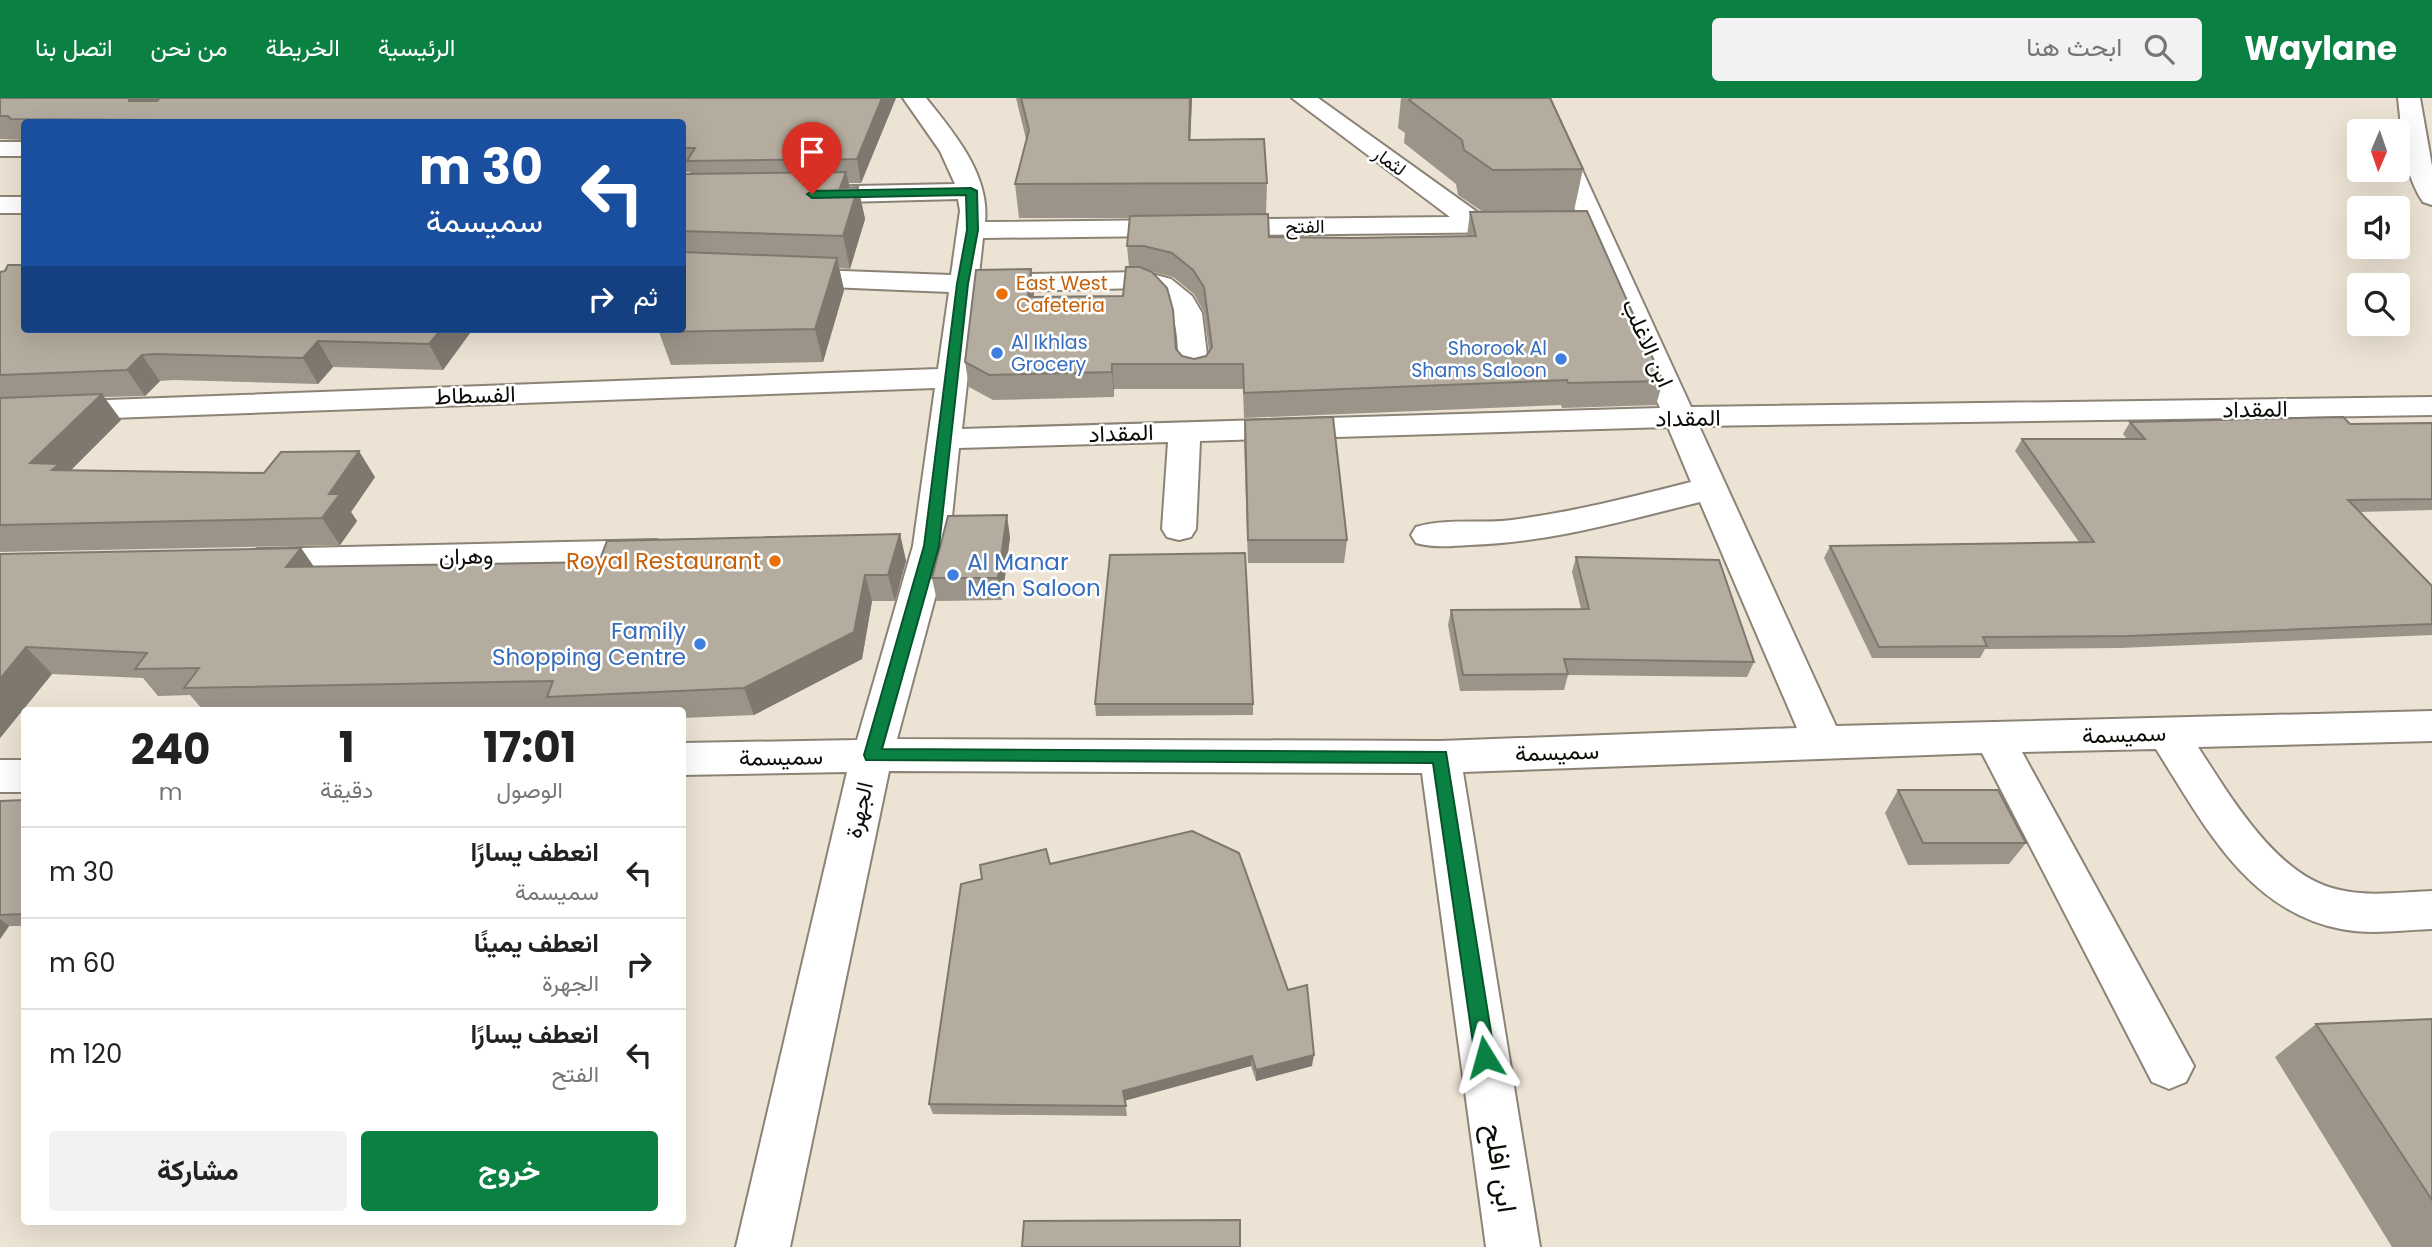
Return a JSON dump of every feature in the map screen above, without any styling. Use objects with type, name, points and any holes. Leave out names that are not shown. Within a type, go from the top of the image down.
[{"type":"street","name":"الجهرة","points":[[763,1247],[917,546],[944,439],[962,284],[972,230],[971,191],[951,145],[914,98]]},
{"type":"street","name":"لثمار","points":[[1303,98],[1477,224]]},
{"type":"street","name":"ابن الاغلب","points":[[1538,98],[1569,224],[1681,418],[1823,742]]},
{"type":"street","points":[[2409,98],[2419,164],[2432,197]]},
{"type":"street","points":[[0,149],[21,149]]},
{"type":"street","points":[[778,195],[971,191]]},
{"type":"street","points":[[0,205],[21,205]]},
{"type":"street","name":"الفتح","points":[[972,230],[1569,224]]},
{"type":"street","points":[[689,273],[962,284],[1125,279],[1163,284],[1176,293],[1185,305],[1191,325],[1194,372]]},
{"type":"street","name":"الفسطاط","points":[[0,413],[951,378]]},
{"type":"street","name":"المقداد","points":[[944,439],[1681,418],[2432,406]]},
{"type":"street","points":[[1179,530],[1185,431]]},
{"type":"street","points":[[1428,535],[1498,533],[1566,524],[1712,488]]},
{"type":"street","name":"وهران","points":[[222,562],[695,551]]},
{"type":"street","name":"سميسمة","points":[[686,759],[872,755],[1440,757],[1823,742],[2432,726]]},
{"type":"street","points":[[2167,733],[2247,850],[2280,882],[2302,896],[2339,910],[2432,910]]},
{"type":"street","points":[[1994,738],[2169,1066]]},
{"type":"street","name":"ابن افلح","points":[[1440,757],[1513,1247]]},
{"type":"street","points":[[0,776],[21,776]]},
{"type":"building","points":[[0,98],[129,98],[129,101],[157,101],[160,98],[882,98],[857,159],[687,161],[695,148],[686,148],[686,119],[21,119],[0,116]]},
{"type":"building","points":[[1021,98],[1190,98],[1189,140],[1264,139],[1267,183],[1015,184],[1029,130]]},
{"type":"building","points":[[1550,98],[1583,169],[1493,170],[1464,150],[1462,140],[1409,100]]},
{"type":"building","points":[[846,172],[840,188],[858,187],[843,236],[686,231],[686,174]]},
{"type":"building","points":[[1587,211],[1663,381],[1568,383],[1567,380],[1244,393],[1243,364],[1112,364],[1112,372],[989,375],[965,362],[976,270],[1031,269],[1028,297],[1123,296],[1126,267],[1140,267],[1152,272],[1167,288],[1173,310],[1176,349],[1182,356],[1194,359],[1206,356],[1212,347],[1204,287],[1193,270],[1172,253],[1144,246],[1127,246],[1130,216],[1268,214],[1269,237],[1353,238],[1476,236],[1470,212]]},
{"type":"building","points":[[686,252],[837,258],[815,329],[686,331]]},
{"type":"building","points":[[8,265],[21,265],[21,333],[438,333],[429,344],[318,341],[303,358],[156,354],[142,355],[127,370],[0,375],[0,272],[5,271]]},
{"type":"building","points":[[102,394],[30,463],[59,464],[52,470],[264,473],[281,452],[359,451],[329,494],[340,494],[322,518],[0,525],[0,398]]},
{"type":"building","points":[[1333,417],[1347,540],[1248,540],[1245,420]]},
{"type":"building","points":[[2343,417],[2350,424],[2432,423],[2432,499],[2348,500],[2432,586],[2432,624],[2128,636],[1983,637],[1987,646],[1879,647],[1830,546],[2094,542],[2022,439],[2145,439],[2130,422]]},
{"type":"building","points":[[1007,515],[998,578],[932,578],[948,516]]},
{"type":"building","points":[[900,534],[888,575],[865,575],[854,632],[744,688],[547,697],[553,681],[184,688],[199,668],[135,669],[147,653],[26,647],[0,679],[0,554],[301,548],[286,567],[599,562],[607,541]]},
{"type":"building","points":[[1245,553],[1253,704],[1095,704],[1110,555]]},
{"type":"building","points":[[1576,557],[1719,560],[1754,662],[1564,659],[1568,674],[1463,675],[1451,610],[1589,609]]},
{"type":"building","points":[[1898,790],[1998,790],[2026,843],[1923,843]]},
{"type":"building","points":[[21,800],[21,914],[0,915],[0,801]]},
{"type":"building","points":[[1192,831],[1239,853],[1288,990],[1307,985],[1314,1055],[1256,1070],[1252,1056],[1123,1091],[1126,1106],[929,1104],[961,884],[982,879],[980,865],[1046,849],[1050,864]]},
{"type":"building","points":[[2432,1019],[2432,1200],[2316,1024]]},
{"type":"building","points":[[1240,1220],[1240,1247],[1022,1247],[1024,1221]]},
{"type":"place","name":"East West Cafeteria","points":[[1002,294]]},
{"type":"place","name":"Al Ikhlas Grocery","points":[[997,353]]},
{"type":"place","name":"Shorook Al Shams Saloon","points":[[1561,359]]},
{"type":"place","name":"Royal Restaurant","points":[[775,561]]},
{"type":"place","name":"Al Manar Men Saloon","points":[[953,575]]},
{"type":"place","name":"Family Shopping Centre","points":[[700,644]]},
{"type":"route","points":[[812,194],[971,191],[972,230],[962,284],[931,546],[872,755],[1440,757],[1485,1057]]}]
